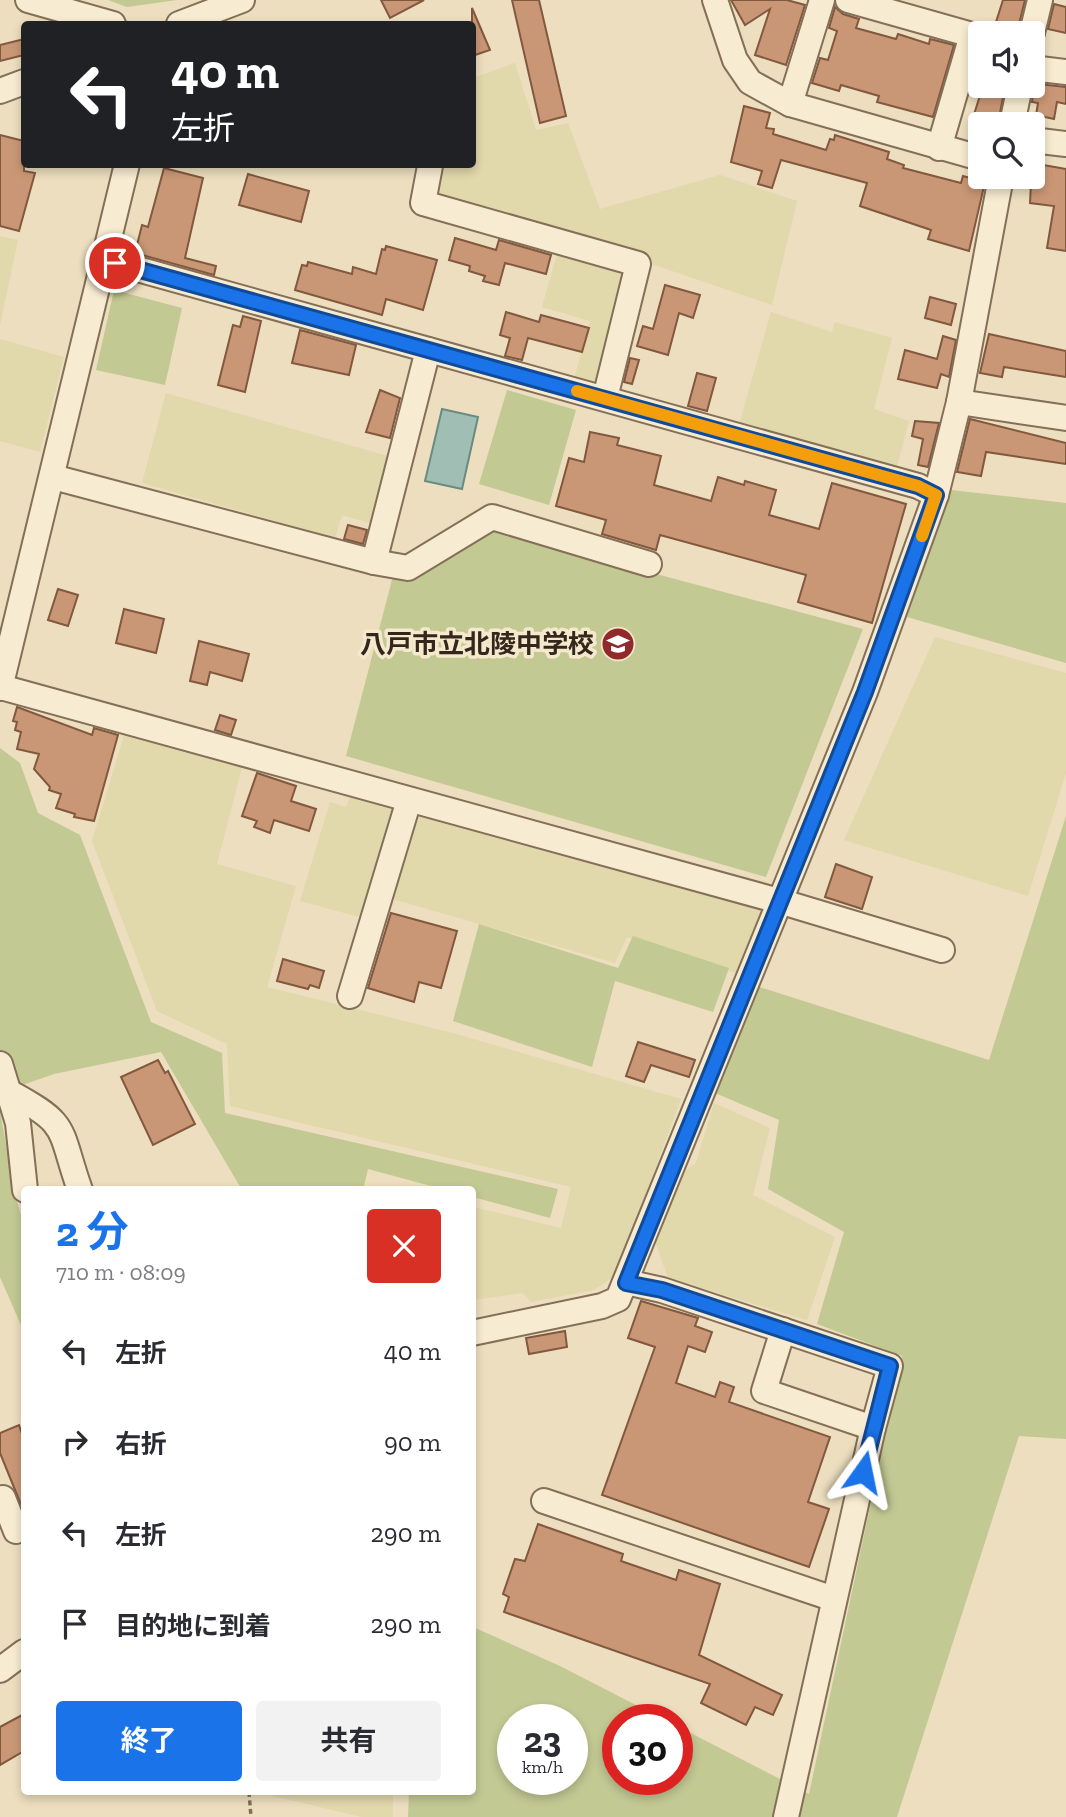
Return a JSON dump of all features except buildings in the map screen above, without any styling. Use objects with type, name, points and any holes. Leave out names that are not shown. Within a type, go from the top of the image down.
[{"type":"street","points":[[27,0],[102,21]]},
{"type":"street","points":[[187,21],[242,0]]},
{"type":"street","points":[[715,0],[735,60],[750,82],[790,104],[968,155]]},
{"type":"street","points":[[790,104],[822,0]]},
{"type":"street","points":[[848,0],[972,35],[939,148]]},
{"type":"street","points":[[1035,21],[1040,0]]},
{"type":"street","points":[[1045,70],[1066,72]]},
{"type":"street","points":[[0,91],[21,83]]},
{"type":"street","points":[[1045,141],[1066,144]]},
{"type":"street","points":[[126,168],[0,687],[779,901],[942,950]]},
{"type":"street","points":[[430,168],[423,203],[638,264],[605,398]]},
{"type":"street","points":[[476,1333],[602,1306],[618,1299],[626,1283],[865,692],[936,495],[959,401],[999,189]]},
{"type":"street","points":[[105,260],[918,486],[936,495]]},
{"type":"street","points":[[374,562],[428,350]]},
{"type":"street","points":[[959,401],[1066,418]]},
{"type":"street","points":[[53,477],[374,562],[408,568],[492,517],[649,564]]},
{"type":"street","points":[[350,996],[409,800]]},
{"type":"street","points":[[0,1064],[18,1123],[25,1186]]},
{"type":"street","points":[[9,1092],[45,1111],[55,1121],[63,1133],[79,1186]]},
{"type":"street","points":[[626,1283],[662,1290],[890,1366],[873,1428],[786,1817]]},
{"type":"street","points":[[783,1330],[764,1391],[873,1428]]},
{"type":"street","points":[[3,1498],[13,1533]]},
{"type":"street","points":[[544,1501],[834,1599]]},
{"type":"street","points":[[0,1670],[21,1653]]},
{"type":"path","points":[[249,1795],[251,1817]]},
{"type":"shaded area","points":[[515,63],[536,130],[568,123],[600,209],[720,175],[797,201],[772,305],[631,257],[600,386],[574,379],[590,321],[542,307],[562,237],[430,198],[436,168],[476,168],[476,77]]},
{"type":"shaded area","points":[[0,236],[18,240],[0,325]]},
{"type":"shaded area","points":[[771,312],[832,332],[835,322],[892,338],[874,409],[909,421],[896,470],[739,425]]},
{"type":"shaded area","points":[[0,339],[64,357],[40,452],[0,441]]},
{"type":"shaded area","points":[[166,393],[388,456],[370,523],[342,515],[335,538],[142,483]]},
{"type":"shaded area","points":[[935,637],[1066,673],[1066,773],[1028,896],[844,840]]},
{"type":"shaded area","points":[[124,736],[242,767],[217,864],[296,886],[267,987],[449,1032],[681,1099],[615,1276],[594,1290],[531,1302],[523,1293],[476,1300],[476,1208],[561,1228],[571,1187],[230,1106],[227,1044],[157,1011],[92,841]]},
{"type":"shaded area","points":[[351,794],[759,907],[764,914],[738,974],[627,937],[615,963],[389,898],[367,919],[300,901],[330,802],[346,807]]},
{"type":"shaded area","points":[[714,1103],[770,1128],[753,1195],[835,1237],[807,1320],[668,1278],[654,1238],[683,1172],[696,1163]]},
{"type":"shaded area","points":[[393,1795],[393,1817],[362,1817],[273,1796]]},
{"type":"green space","points":[[108,0],[177,0],[127,7]]},
{"type":"green space","points":[[114,290],[182,308],[165,385],[96,370]]},
{"type":"green space","points":[[507,390],[576,410],[549,505],[479,484]]},
{"type":"green space","points":[[951,490],[1066,503],[1066,663],[907,617]]},
{"type":"green space","points":[[495,531],[863,629],[766,877],[346,756],[393,576],[477,534]]},
{"type":"green space","points":[[0,748],[20,763],[38,813],[80,835],[151,1022],[222,1053],[225,1113],[558,1189],[550,1218],[476,1198],[476,1186],[431,1186],[368,1169],[364,1186],[240,1186],[161,1052],[54,1074],[0,1093]]},
{"type":"green space","points":[[1066,816],[1066,1439],[1019,1436],[897,1817],[408,1817],[409,1795],[476,1795],[476,1628],[560,1666],[634,1704],[602,1704],[602,1795],[693,1795],[693,1734],[809,1794],[902,1356],[817,1324],[844,1232],[768,1189],[779,1120],[715,1093],[753,985],[989,1060]]},
{"type":"green space","points":[[479,924],[618,968],[633,936],[729,968],[713,1012],[615,981],[592,1067],[453,1021]]},
{"type":"green space","points":[[0,1111],[21,1216],[21,1325],[0,1277]]},
{"type":"water","points":[[442,409],[478,417],[462,489],[425,481]]},
{"type":"slow traffic","points":[[577,391],[918,486],[936,495],[922,536]]},
{"type":"place","name":"八戸市立北陵中学校","points":[[618,644]]},
{"type":"route","points":[[115,263],[918,486],[936,495],[865,692],[626,1283],[662,1290],[890,1366],[863,1472]]}]
